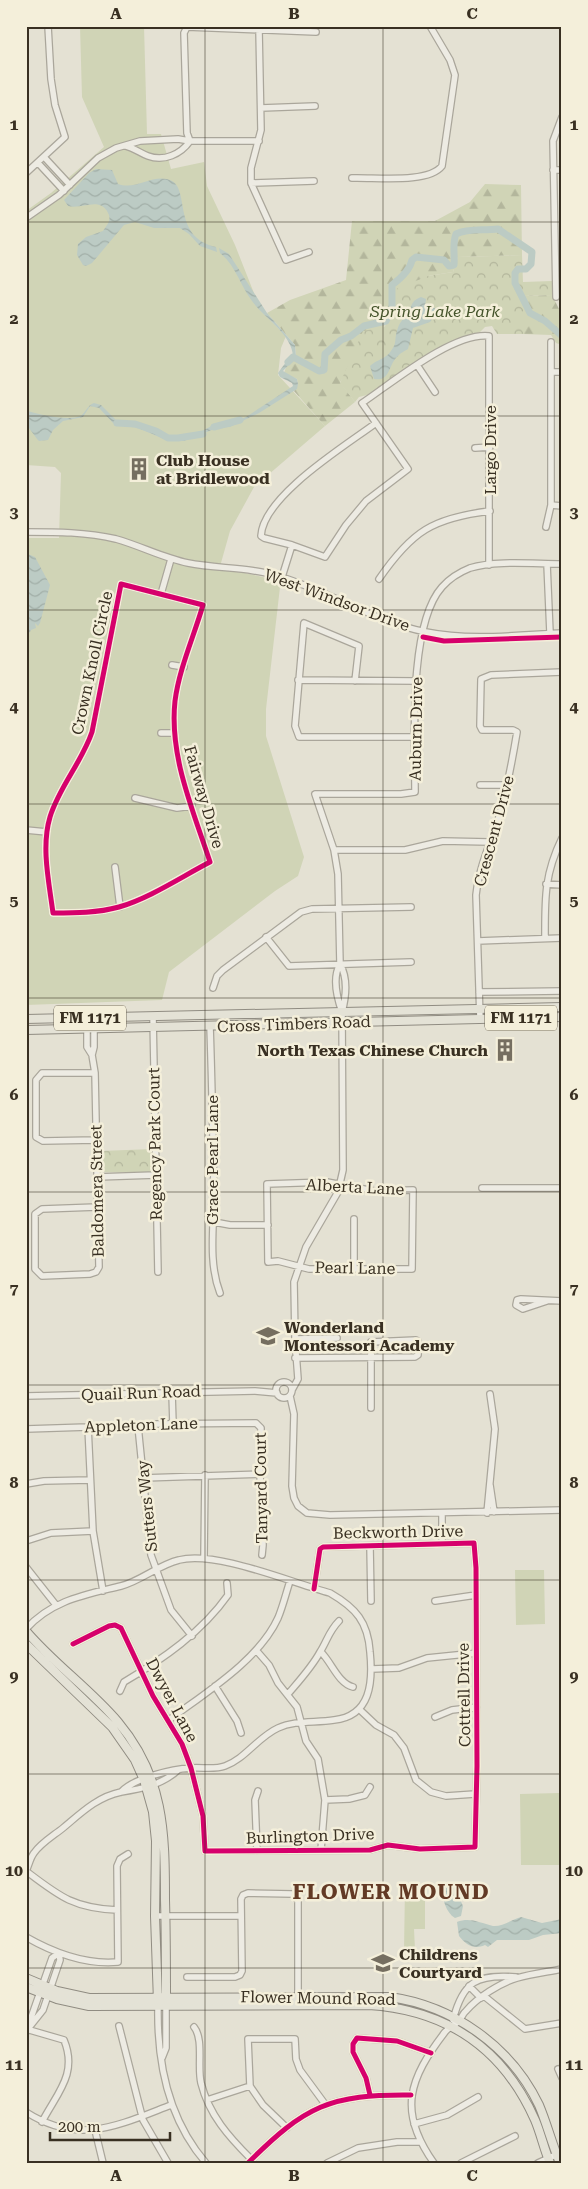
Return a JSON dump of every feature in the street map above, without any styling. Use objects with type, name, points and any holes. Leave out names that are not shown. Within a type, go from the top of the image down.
[{"type":"main road","name":"Cross Timbers Road","points":[[26,1019],[562,1007]]},
{"type":"main road","name":"Cross Timbers Road","points":[[26,1030],[562,1017]]},
{"type":"main road","points":[[26,1630],[117,1721],[142,1756],[149,1782],[156,1841],[155,1916],[162,1998]]},
{"type":"main road","points":[[26,1644],[112,1727],[149,1782],[161,1807],[165,1839],[166,1916],[162,2007]]},
{"type":"main road","name":"Flower Mound Road","points":[[26,1978],[49,1993],[89,2006],[162,2007],[401,1998],[437,2009],[456,2019],[490,2042],[516,2069],[539,2106],[559,2154],[560,2163]]},
{"type":"main road","name":"Flower Mound Road","points":[[26,1987],[41,1989]]},
{"type":"main road","name":"Flower Mound Road","points":[[49,1993],[89,1998],[298,1996],[358,2000],[411,2010],[451,2026],[476,2042],[508,2072],[535,2120],[549,2161]]},
{"type":"street","points":[[26,173],[39,164],[65,137],[55,104],[51,80],[48,26]]},
{"type":"street","points":[[352,178],[420,177],[435,173],[442,166],[455,75],[450,60],[430,26]]},
{"type":"street","points":[[190,141],[187,133],[184,33],[187,27],[316,32]]},
{"type":"street","points":[[259,30],[261,130],[251,168],[251,183],[286,260],[309,252]]},
{"type":"street","points":[[261,108],[315,106]]},
{"type":"street","points":[[556,297],[553,140],[562,117]]},
{"type":"street","points":[[26,218],[64,191],[104,155],[140,141],[178,139],[190,141],[259,141]]},
{"type":"street","points":[[125,146],[149,157],[164,158],[181,150],[190,141]]},
{"type":"street","points":[[45,158],[70,185]]},
{"type":"street","points":[[39,164],[64,191]]},
{"type":"street","points":[[553,170],[562,170]]},
{"type":"street","points":[[251,183],[314,181]]},
{"type":"street","name":"Largo Drive","points":[[417,365],[440,350],[474,337],[489,336],[490,565]]},
{"type":"street","points":[[546,527],[551,505],[551,342]]},
{"type":"street","points":[[376,424],[296,482],[270,512],[263,523],[261,536],[325,557],[346,525],[366,501],[408,469],[362,404],[417,365],[436,392]]},
{"type":"street","points":[[551,372],[562,372]]},
{"type":"street","points":[[475,448],[490,447]]},
{"type":"street","points":[[551,505],[562,506]]},
{"type":"street","points":[[380,578],[402,548],[426,529],[442,520],[458,515],[490,511]]},
{"type":"street","name":"West Windsor Drive","points":[[26,532],[72,532],[98,535],[171,559],[212,566],[236,567],[282,577],[386,620],[424,632],[463,636],[562,632]]},
{"type":"street","points":[[282,577],[292,545]]},
{"type":"street","points":[[161,594],[171,559]]},
{"type":"street","points":[[547,564],[550,633]]},
{"type":"street","name":"Auburn Drive","points":[[289,1395],[298,1379],[294,1339],[294,1290],[298,1266],[306,1247],[334,1200],[340,1184],[344,1153],[343,1023],[342,1012],[337,1000],[336,971],[340,964],[338,874],[334,850],[315,794],[401,794],[415,792],[415,681],[429,611],[442,587],[463,572],[490,565],[562,564]]},
{"type":"street","name":"Crown Knoll Circle","points":[[53,912],[46,849],[47,832],[52,811],[92,732],[121,584],[203,605]]},
{"type":"street","name":"Fairway Drive","points":[[53,912],[92,912],[120,907],[210,862],[181,772],[175,733],[175,700],[203,605]]},
{"type":"street","points":[[355,681],[359,646],[304,623],[295,726],[299,737],[415,737]]},
{"type":"street","points":[[172,665],[184,667]]},
{"type":"street","name":"Crescent Drive","points":[[480,1019],[478,880],[508,785],[517,732],[513,730],[482,730],[480,726],[480,684],[483,677],[562,672]]},
{"type":"street","points":[[298,680],[415,681]]},
{"type":"street","points":[[161,733],[175,733]]},
{"type":"street","points":[[480,785],[508,785]]},
{"type":"street","points":[[136,798],[177,808],[192,806]]},
{"type":"street","points":[[26,830],[47,832]]},
{"type":"street","points":[[545,938],[546,884],[552,860],[562,838]]},
{"type":"street","points":[[334,850],[405,850],[442,841],[474,840],[489,842]]},
{"type":"street","points":[[115,868],[120,907]]},
{"type":"street","points":[[546,884],[562,885]]},
{"type":"street","points":[[214,988],[217,976],[301,912],[312,909],[411,907]]},
{"type":"street","points":[[266,937],[285,964],[289,966],[411,962]]},
{"type":"street","points":[[478,941],[562,938]]},
{"type":"street","points":[[479,992],[562,991]]},
{"type":"street","name":"Regency Park Court","points":[[153,1017],[158,1272]]},
{"type":"street","name":"Grace Pearl Lane","points":[[210,1026],[214,1222],[213,1262],[216,1283],[220,1293]]},
{"type":"street","name":"Baldomera Street","points":[[90,1029],[87,1047],[92,1055],[95,1073],[98,1267],[96,1272],[90,1274],[42,1276],[35,1269],[35,1214],[42,1209],[97,1207]]},
{"type":"street","points":[[95,1073],[42,1073],[38,1075],[36,1080],[36,1137],[43,1141],[96,1140]]},
{"type":"street","points":[[96,1177],[156,1176]]},
{"type":"street","name":"Alberta Lane","points":[[268,1225],[267,1184],[327,1182],[374,1191],[413,1190],[412,1269]]},
{"type":"street","points":[[482,1188],[562,1188]]},
{"type":"street","points":[[354,1219],[354,1269]]},
{"type":"street","points":[[214,1222],[230,1225],[268,1225]]},
{"type":"street","name":"Pearl Lane","points":[[268,1225],[268,1262],[278,1261],[309,1268],[412,1269]]},
{"type":"street","points":[[547,1301],[562,1301]]},
{"type":"street","points":[[294,1339],[337,1338]]},
{"type":"street","points":[[295,1358],[370,1358],[414,1357],[418,1355],[418,1342],[416,1340],[373,1340],[371,1342],[370,1358],[371,1408]]},
{"type":"street","points":[[296,1369],[293,1379],[287,1383],[293,1416],[292,1490],[296,1502],[304,1510],[312,1514],[330,1516],[562,1510]]},
{"type":"street","name":"Quail Run Road","points":[[26,1396],[278,1390],[282,1383],[287,1383]]},
{"type":"street","points":[[278,1390],[289,1395]]},
{"type":"street","points":[[172,1393],[173,1424]]},
{"type":"street","points":[[487,1513],[487,1495],[490,1485],[495,1429],[490,1394]]},
{"type":"street","name":"Appleton Lane","points":[[26,1430],[88,1427],[116,1429],[173,1424],[256,1423]]},
{"type":"street","name":"Tanyard Court","points":[[256,1423],[261,1428],[262,1555]]},
{"type":"street","name":"Sutters Way","points":[[138,1426],[151,1555],[171,1610],[192,1636]]},
{"type":"street","points":[[88,1427],[93,1531],[103,1591]]},
{"type":"street","points":[[143,1478],[260,1474]]},
{"type":"street","points":[[204,1557],[205,1475]]},
{"type":"street","points":[[26,1484],[44,1481],[90,1480]]},
{"type":"street","points":[[490,1485],[494,1512]]},
{"type":"street","points":[[442,1514],[442,1544]]},
{"type":"street","points":[[26,1541],[51,1533],[93,1531]]},
{"type":"street","name":"Beckworth Drive","points":[[314,1589],[320,1549],[323,1546],[474,1543]]},
{"type":"street","name":"Cottrell Drive","points":[[474,1543],[476,1551],[478,1766],[475,1847]]},
{"type":"street","points":[[370,1546],[371,1601]]},
{"type":"street","points":[[26,1630],[34,1621],[56,1605],[86,1594],[129,1584],[156,1568],[180,1559],[204,1557],[330,1593],[346,1602],[359,1616],[369,1637],[372,1668],[371,1688],[359,1709],[342,1719],[300,1722],[279,1728],[268,1734],[226,1766],[178,1770],[170,1778],[127,1786],[121,1792],[95,1802],[80,1812],[43,1843],[33,1854],[26,1871],[48,1888],[71,1902],[96,1909],[117,1910]]},
{"type":"street","points":[[26,1567],[56,1605]]},
{"type":"street","points":[[169,1720],[215,1686],[256,1650],[277,1619],[290,1581]]},
{"type":"street","points":[[120,1691],[124,1682],[142,1672],[192,1636],[217,1611],[228,1595],[227,1583]]},
{"type":"street","points":[[435,1601],[476,1595]]},
{"type":"street","points":[[288,1694],[321,1652],[331,1629],[339,1621]]},
{"type":"street","name":"Dwyer Lane","points":[[73,1644],[115,1624],[121,1628],[142,1672],[182,1744],[191,1768],[202,1816],[205,1851]]},
{"type":"street","points":[[256,1650],[269,1665],[278,1683],[297,1708],[306,1741],[318,1759],[325,1800],[321,1850]]},
{"type":"street","points":[[321,1652],[330,1661],[346,1685],[353,1687]]},
{"type":"street","points":[[372,1668],[399,1668],[427,1658],[476,1653]]},
{"type":"street","points":[[215,1686],[237,1720],[241,1733]]},
{"type":"street","points":[[435,1718],[452,1710],[477,1707]]},
{"type":"street","points":[[359,1709],[376,1725],[394,1735],[404,1748],[416,1780],[430,1792],[446,1796],[476,1794]]},
{"type":"street","points":[[325,1800],[349,1799],[365,1795],[370,1788]]},
{"type":"street","points":[[257,1851],[255,1800],[258,1791]]},
{"type":"street","name":"Burlington Drive","points":[[205,1851],[370,1850],[388,1845],[420,1849],[475,1847]]},
{"type":"street","points":[[26,1937],[59,1954],[92,1961],[118,1962],[117,1866],[120,1859],[128,1854]]},
{"type":"street","points":[[187,1977],[235,1977],[240,1975],[242,1971],[241,1899],[243,1895],[248,1893],[286,1893],[296,1896],[298,1901],[298,1996]]},
{"type":"street","points":[[155,1916],[241,1916]]},
{"type":"street","points":[[27,2030],[52,1958],[59,1954]]},
{"type":"street","points":[[27,2030],[43,2010],[60,1960],[59,1954]]},
{"type":"street","points":[[456,2019],[458,2003],[469,1986],[488,1976],[518,1977],[562,1969]]},
{"type":"street","points":[[434,2163],[422,2142],[410,2110],[411,2095],[418,2074],[446,2030],[456,2019],[483,1997],[518,1977]]},
{"type":"street","points":[[469,1986],[525,2029],[562,2023]]},
{"type":"street","points":[[162,2007],[166,2048],[162,2060],[171,2105],[187,2136],[206,2163]]},
{"type":"street","points":[[119,2026],[141,2116],[147,2130],[168,2163]]},
{"type":"street","points":[[194,2027],[198,2034],[201,2082],[207,2100],[224,2130],[249,2161],[286,2128],[314,2109],[325,2104],[345,2098],[370,2095],[411,2095]]},
{"type":"street","points":[[27,2030],[64,2040],[70,2063],[68,2077],[42,2122]]},
{"type":"street","points":[[370,2095],[366,2078],[353,2052],[353,2044],[357,2038],[397,2041],[431,2053]]},
{"type":"street","points":[[286,2128],[263,2105],[250,2086],[248,2040],[295,2039],[296,2060],[300,2070],[325,2104]]},
{"type":"street","points":[[558,2069],[562,2078]]},
{"type":"street","points":[[207,2100],[250,2086]]},
{"type":"street","points":[[414,2124],[447,2115],[478,2097]]},
{"type":"street","points":[[26,2112],[42,2122],[65,2129],[95,2130],[121,2124],[171,2105]]},
{"type":"street","points":[[95,2130],[103,2163]]},
{"type":"street","points":[[461,2163],[515,2136]]},
{"type":"street","points":[[327,2163],[358,2148],[397,2142],[422,2142]]},
{"type":"street","points":[[538,2163],[549,2161],[559,2154]]},
{"type":"green space","points":[[80,26],[144,26],[147,134],[161,134],[171,169],[204,162],[207,186],[235,245],[261,311],[286,336],[281,348],[278,375],[325,426],[254,487],[230,531],[219,570],[245,573],[284,582],[280,587],[266,709],[266,736],[304,857],[298,876],[275,891],[169,972],[162,1000],[26,1005],[26,538],[59,538],[61,473],[55,467],[26,465],[26,211],[51,193],[104,147],[82,97]]},
{"type":"green space","points":[[485,184],[521,185],[522,255],[458,257],[453,272],[428,276],[396,311],[340,382],[355,402],[325,426],[294,391],[298,384],[297,379],[284,373],[286,367],[296,357],[295,345],[267,313],[290,300],[346,280],[352,221],[435,221],[470,202]]},
{"type":"green space","name":"Spring Lake Park","points":[[522,255],[523,282],[552,281],[552,295],[523,296],[523,334],[497,334],[492,326],[485,327],[480,332],[435,350],[371,394],[359,397],[355,402],[340,383],[363,331],[384,327],[396,312],[396,289],[428,276],[453,272],[458,257]]},
{"type":"green space","points":[[552,295],[562,315],[562,345],[556,343],[551,335],[523,334],[523,296]]},
{"type":"green space","points":[[153,1149],[153,1171],[150,1173],[100,1172],[100,1151]]},
{"type":"green space","points":[[515,1570],[544,1570],[545,1624],[516,1625]]},
{"type":"green space","points":[[559,1793],[560,1865],[521,1865],[520,1794]]},
{"type":"green space","points":[[405,1886],[425,1886],[425,1929],[414,1929],[415,1950],[404,1951]]},
{"type":"water","points":[[96,169],[112,170],[118,184],[125,186],[159,179],[172,181],[177,186],[187,224],[193,234],[202,242],[216,247],[217,252],[200,246],[189,234],[180,228],[154,228],[135,222],[124,225],[92,263],[86,266],[83,265],[77,255],[78,244],[86,237],[103,231],[109,216],[105,208],[100,205],[73,207],[68,206],[64,200],[89,173]]},
{"type":"water","points":[[219,248],[229,254],[267,313],[295,345],[296,357],[283,371],[297,379],[297,389],[259,413],[230,427],[217,428],[184,441],[166,440],[138,428],[114,424],[99,408],[90,406],[83,417],[63,421],[53,430],[48,440],[39,441],[26,424],[26,410],[53,417],[69,418],[82,415],[90,405],[94,403],[101,405],[118,422],[146,429],[166,438],[174,439],[195,435],[215,424],[228,425],[246,417],[293,386],[292,383],[280,377],[278,373],[293,356],[288,341],[283,333],[252,301],[230,264],[220,253]]},
{"type":"water","points":[[421,297],[426,299],[425,306],[435,308],[436,314],[430,322],[413,328],[408,349],[395,359],[384,378],[374,379],[370,366],[386,357],[391,351],[402,320],[409,313],[412,303]]},
{"type":"water","points":[[27,551],[28,554],[35,557],[50,585],[40,623],[38,626],[35,623],[36,628],[31,630],[26,639],[28,630],[26,622]]},
{"type":"water","points":[[448,1885],[454,1886],[463,1906],[461,1916],[455,1918],[447,1909],[443,1896],[442,1888]]},
{"type":"water","points":[[521,1917],[542,1923],[562,1919],[562,1933],[543,1935],[529,1940],[497,1940],[488,1947],[485,1945],[470,1946],[459,1936],[457,1922],[471,1920],[496,1926]]},
{"type":"waterway","points":[[288,362],[293,357],[319,371],[324,370],[325,354],[341,340],[351,336],[364,326],[386,321],[392,308],[392,285],[407,271],[412,260],[416,257],[444,260],[449,266],[454,265],[456,234],[471,230],[498,229],[532,252],[531,264],[526,269],[518,269],[515,273],[515,283],[530,313],[545,321],[562,336]]},
{"type":"waterway","points":[[214,427],[240,420]]},
{"type":"waterway","points":[[117,423],[135,424],[156,431],[168,438],[203,434]]},
{"type":"cycle path","points":[[121,584],[203,605],[177,689],[174,722],[179,762],[184,783],[210,862],[154,893],[119,907],[94,912],[53,913],[46,852],[47,828],[54,806],[92,732],[121,584]]},
{"type":"cycle path","points":[[423,637],[444,641],[562,637]]},
{"type":"cycle path","points":[[73,1644],[109,1626],[115,1625],[121,1628],[153,1696],[182,1744],[191,1768],[203,1816],[205,1851],[370,1850],[388,1845],[420,1849],[475,1847],[477,1766],[476,1568],[474,1543],[323,1547],[320,1549],[314,1589]]},
{"type":"cycle path","points":[[370,2095],[366,2078],[353,2052],[353,2044],[357,2038],[397,2041],[431,2053]]},
{"type":"cycle path","points":[[248,2163],[286,2128],[303,2116],[321,2107],[359,2097],[411,2095]]},
{"type":"place","name":"Club House at Bridlewood","points":[[139,469]]},
{"type":"place","name":"North Texas Chinese Church","points":[[505,1050]]},
{"type":"place","name":"Wonderland Montessori Academy","points":[[268,1336]]},
{"type":"place","name":"Childrens Courtyard","points":[[383,1963]]},
{"type":"district","name":"FLOWER MOUND","points":[[391,1892]]}]
